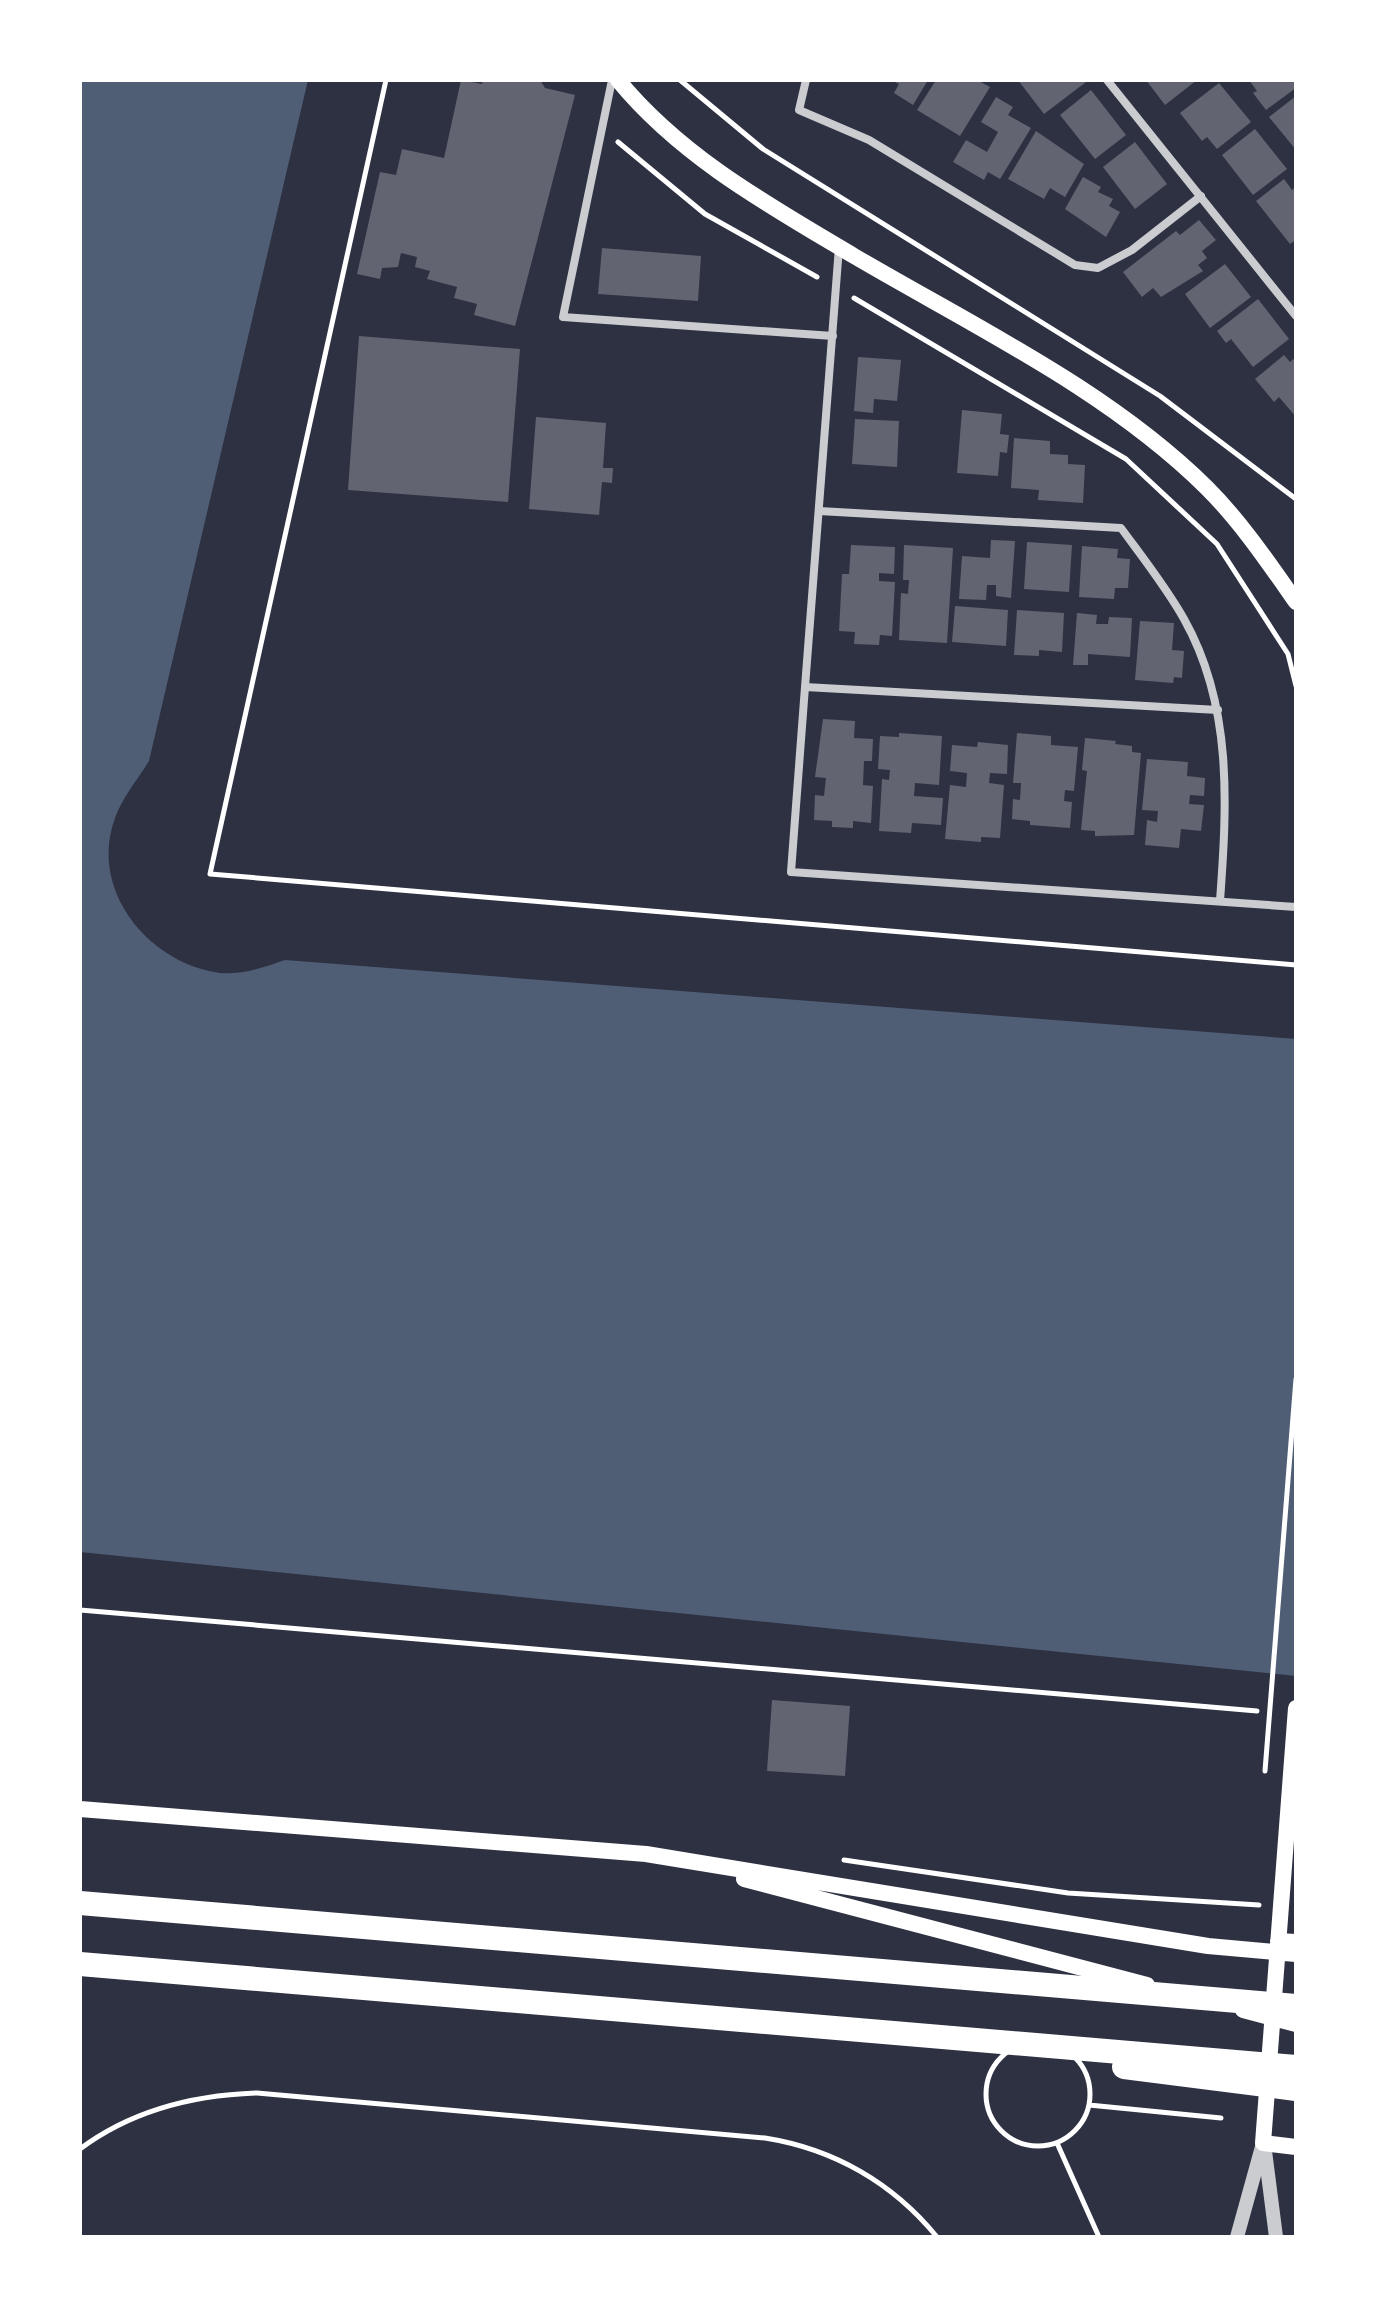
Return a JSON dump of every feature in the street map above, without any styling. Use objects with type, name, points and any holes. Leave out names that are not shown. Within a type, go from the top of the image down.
[{"type":"highway","points":[[80,1903],[1296,2006]]},
{"type":"highway","points":[[80,1964],[1296,2067]]},
{"type":"highway","points":[[975,2041],[1181,2077],[1296,2089]]},
{"type":"main road","points":[[618,80],[658,124],[741,187],[1056,374],[1128,423],[1206,487],[1252,538],[1296,602]]},
{"type":"main road","points":[[1296,1708],[1263,2143],[1296,2147]]},
{"type":"main road","points":[[80,1809],[646,1854],[1208,1946],[1296,1954]]},
{"type":"main road","points":[[646,1854],[1296,2024]]},
{"type":"main road","points":[[1278,1941],[1296,1942]]},
{"type":"street","points":[[612,80],[563,317],[833,336]]},
{"type":"street","points":[[806,80],[799,110],[869,140],[1075,265],[1098,268],[1132,250],[1201,196]]},
{"type":"street","points":[[1107,80],[1296,316]]},
{"type":"street","points":[[839,247],[791,872],[1296,907]]},
{"type":"street","points":[[819,511],[1121,528],[1185,620],[1205,664],[1218,710],[1226,791],[1220,901]]},
{"type":"street","points":[[805,687],[1218,710]]},
{"type":"street","points":[[1237,2237],[1263,2143]]},
{"type":"street","points":[[1263,2143],[1276,2237]]},
{"type":"path","points":[[386,80],[210,874],[1296,965]]},
{"type":"path","points":[[680,80],[763,149],[1160,396],[1296,499]]},
{"type":"path","points":[[602,128],[705,214],[1126,459],[1217,544],[1288,654],[1296,686]]},
{"type":"path","points":[[1265,1771],[1296,1379]]},
{"type":"path","points":[[80,1610],[1257,1711]]},
{"type":"path","points":[[1039,2041],[1068,2051],[1087,2075],[1089,2105],[1074,2132],[1057,2143],[1027,2145],[1008,2137],[994,2122],[985,2093],[990,2073],[1001,2056],[1018,2045],[1039,2041]]},
{"type":"path","points":[[80,2149],[125,2123],[167,2106],[212,2096],[257,2093],[756,2137],[820,2152],[871,2177],[901,2199],[937,2237]]},
{"type":"path","points":[[1089,2105],[1221,2118]]},
{"type":"path","points":[[1057,2143],[1099,2237]]},
{"type":"water","points":[[80,80],[308,80],[149,761],[118,811],[109,845],[110,872],[118,897],[131,920],[170,955],[194,967],[220,973],[245,972],[285,960],[1296,1039],[1296,1676],[80,1552]]},
{"type":"building","points":[[461,80],[482,84],[483,80],[540,80],[545,88],[575,95],[515,326],[474,315],[477,304],[454,298],[457,287],[427,279],[430,271],[415,267],[417,257],[401,253],[398,267],[382,268],[380,279],[357,274],[380,172],[396,175],[402,149],[444,158]]},
{"type":"building","points":[[891,80],[928,80],[913,105],[894,93],[899,84]]},
{"type":"building","points":[[936,80],[977,80],[990,87],[960,136],[917,110]]},
{"type":"building","points":[[1018,80],[1085,80],[1086,82],[1044,114]]},
{"type":"building","points":[[1146,80],[1197,80],[1165,105]]},
{"type":"building","points":[[1249,80],[1296,80],[1296,88],[1266,110],[1253,93],[1257,91]]},
{"type":"building","points":[[1219,83],[1251,122],[1217,149],[1207,137],[1202,141],[1180,113]]},
{"type":"building","points":[[1091,90],[1126,135],[1095,159],[1060,115]]},
{"type":"building","points":[[1296,96],[1296,150],[1269,117]]},
{"type":"building","points":[[996,97],[1013,107],[1008,115],[1031,128],[1000,179],[988,172],[984,180],[953,162],[966,140],[987,152],[998,132],[981,122]]},
{"type":"building","points":[[1255,129],[1287,169],[1253,195],[1222,155]]},
{"type":"building","points":[[1036,131],[1084,164],[1065,197],[1050,188],[1044,199],[1008,179]]},
{"type":"building","points":[[1135,142],[1167,184],[1135,209],[1103,167]]},
{"type":"building","points":[[1083,177],[1101,187],[1098,192],[1113,199],[1109,206],[1120,212],[1106,237],[1065,209]]},
{"type":"building","points":[[1284,179],[1292,190],[1296,187],[1296,240],[1290,244],[1256,201]]},
{"type":"building","points":[[1199,220],[1216,240],[1202,251],[1207,258],[1198,265],[1203,271],[1161,297],[1153,288],[1142,297],[1123,272],[1176,231],[1180,235]]},
{"type":"building","points":[[602,248],[701,256],[698,301],[598,294]]},
{"type":"building","points":[[1225,264],[1251,297],[1210,328],[1185,294]]},
{"type":"building","points":[[1258,299],[1289,339],[1253,367],[1231,339],[1226,343],[1217,331]]},
{"type":"building","points":[[359,336],[520,349],[508,502],[348,490]]},
{"type":"building","points":[[1284,355],[1290,362],[1296,357],[1296,417],[1279,397],[1274,402],[1255,379]]},
{"type":"building","points":[[858,357],[901,360],[897,401],[874,399],[873,413],[854,411]]},
{"type":"building","points":[[962,410],[1002,414],[1000,434],[1009,435],[1007,453],[1000,452],[998,476],[957,473]]},
{"type":"building","points":[[536,417],[606,423],[603,468],[613,468],[612,483],[602,482],[599,515],[529,509]]},
{"type":"building","points":[[855,419],[899,421],[897,467],[852,464]]},
{"type":"building","points":[[1014,438],[1050,441],[1050,454],[1068,455],[1068,464],[1085,465],[1083,503],[1038,500],[1039,490],[1011,488]]},
{"type":"building","points":[[991,540],[1015,541],[1011,598],[996,596],[996,585],[987,585],[986,600],[959,599],[962,556],[990,558]]},
{"type":"building","points":[[1027,542],[1072,545],[1069,592],[1024,589]]},
{"type":"building","points":[[851,545],[895,547],[894,574],[879,573],[879,581],[895,582],[892,636],[880,635],[879,645],[854,644],[855,632],[839,631],[842,574],[849,574]]},
{"type":"building","points":[[904,545],[953,548],[947,643],[899,640],[901,593],[908,594],[909,580],[903,580]]},
{"type":"building","points":[[1082,546],[1118,549],[1117,558],[1130,559],[1128,588],[1115,588],[1114,599],[1079,597]]},
{"type":"building","points":[[955,606],[1008,610],[1006,646],[952,642]]},
{"type":"building","points":[[1017,610],[1064,613],[1062,652],[1039,650],[1039,656],[1014,655]]},
{"type":"building","points":[[1077,613],[1097,615],[1096,624],[1108,624],[1109,617],[1132,618],[1130,657],[1088,654],[1088,665],[1073,665]]},
{"type":"building","points":[[1140,621],[1174,623],[1172,650],[1184,651],[1182,678],[1174,677],[1173,683],[1135,680]]},
{"type":"building","points":[[823,719],[855,721],[854,738],[873,739],[872,761],[864,761],[863,785],[873,786],[871,823],[853,821],[853,828],[832,827],[832,821],[814,820],[815,795],[824,796],[826,778],[815,777]]},
{"type":"building","points":[[899,733],[942,736],[939,785],[915,783],[914,796],[943,798],[941,825],[912,823],[911,833],[879,831],[882,779],[889,780],[890,770],[878,769],[880,736],[899,737]]},
{"type":"building","points":[[1017,733],[1051,736],[1051,745],[1078,747],[1074,791],[1065,790],[1064,801],[1072,802],[1070,828],[1030,825],[1030,821],[1012,819],[1013,799],[1020,800],[1021,783],[1013,783]]},
{"type":"building","points":[[1085,738],[1116,741],[1115,744],[1132,746],[1132,752],[1141,753],[1134,835],[1095,836],[1095,831],[1081,830],[1087,771],[1082,770]]},
{"type":"building","points":[[978,742],[1008,745],[1007,774],[990,773],[989,783],[1004,785],[1000,838],[981,837],[981,842],[945,839],[950,785],[966,787],[967,773],[950,771],[952,745],[977,747]]},
{"type":"building","points":[[1147,759],[1188,762],[1187,776],[1205,778],[1204,796],[1190,795],[1189,804],[1204,805],[1201,831],[1181,829],[1179,848],[1145,845],[1147,820],[1157,822],[1158,811],[1142,810]]},
{"type":"building","points":[[772,1700],[850,1706],[845,1776],[767,1771]]}]
